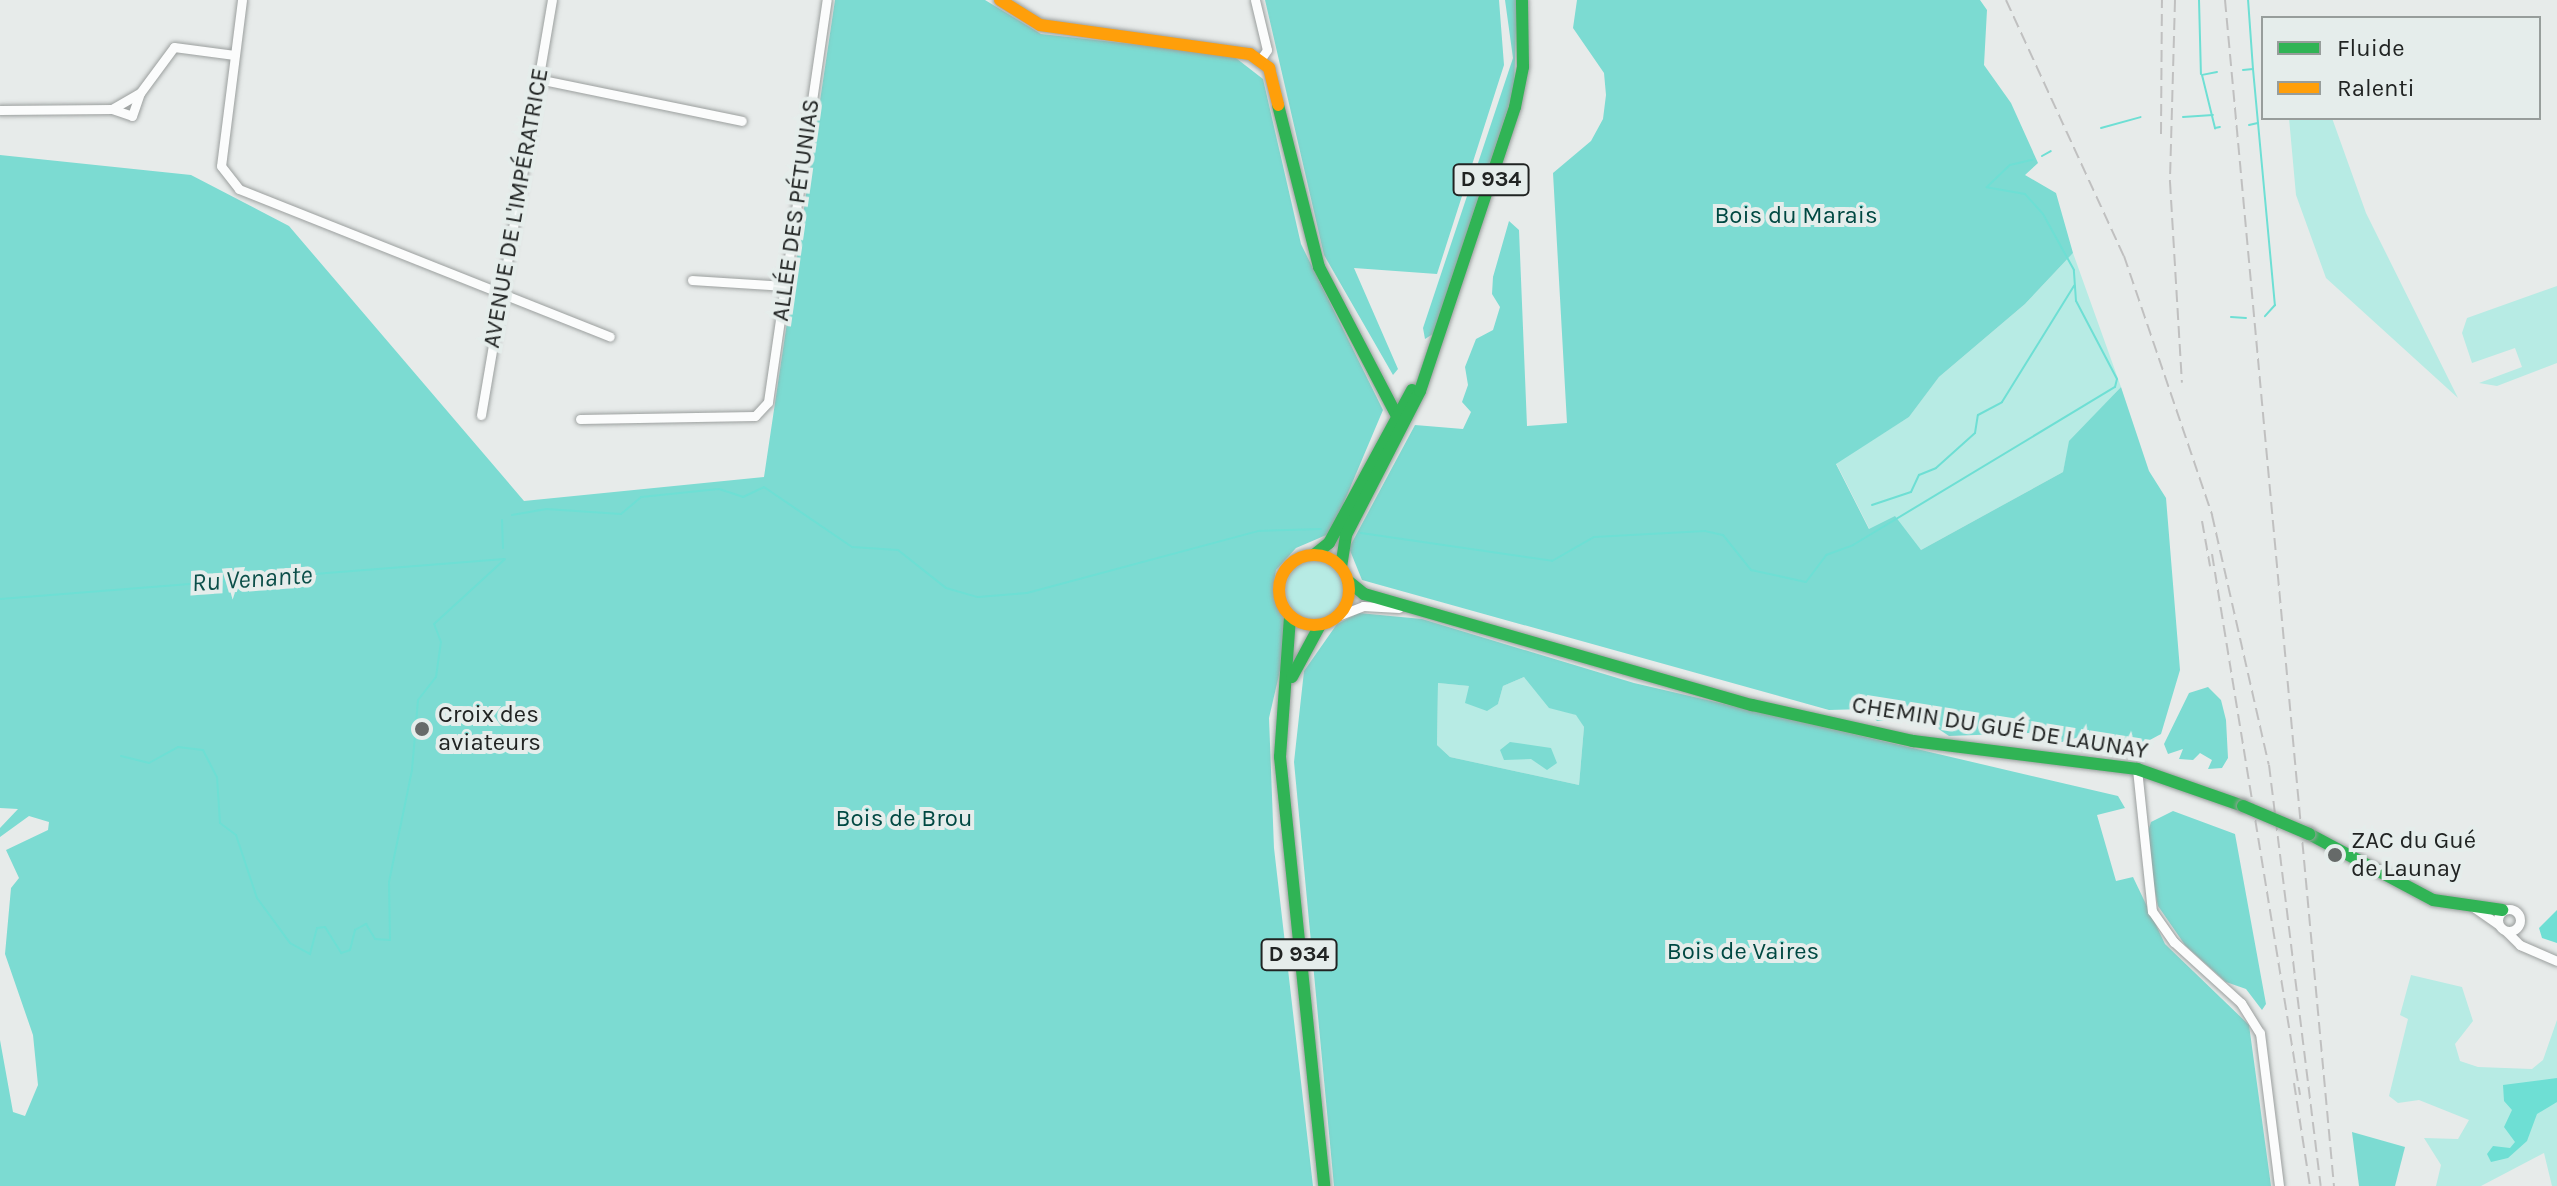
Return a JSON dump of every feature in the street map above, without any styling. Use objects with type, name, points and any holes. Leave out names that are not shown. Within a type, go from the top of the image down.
[{"type":"street","points":[[242,0],[221,166],[239,189],[610,337]]},
{"type":"street","name":"AVENUE DE L'IMPÉRATRICE","points":[[481,415],[552,0]]},
{"type":"street","name":"ALLÉE DES PÉTUNIAS","points":[[580,419],[755,416],[768,402],[827,0]]},
{"type":"street","points":[[1000,0],[1040,25],[1227,48],[1260,60],[1274,79],[1319,267],[1398,416],[1378,475]]},
{"type":"street","points":[[1255,0],[1267,50],[1260,60]]},
{"type":"street","name":"D 934","points":[[1341,567],[1346,535],[1409,419],[1515,107],[1523,67],[1522,0]]},
{"type":"street","points":[[0,101],[0,110],[112,109],[132,116],[140,93],[174,47],[234,55]]},
{"type":"street","points":[[538,79],[742,121]]},
{"type":"street","points":[[692,280],[785,286]]},
{"type":"street","name":"D 934","points":[[1314,555],[1329,543],[1432,354]]},
{"type":"street","points":[[1314,555],[1341,567],[1348,581],[1340,615],[1320,625],[1290,617],[1282,605],[1280,581],[1294,561],[1314,555]]},
{"type":"street","name":"CHEMIN DU GUÉ DE LAUNAY","points":[[1348,581],[1364,594],[1413,609],[1671,684],[1874,734],[2137,769],[2243,806],[2309,834],[2433,900],[2502,910]]},
{"type":"street","name":"CHEMIN DU GUÉ DE LAUNAY","points":[[1340,615],[1363,606],[1413,609]]},
{"type":"street","name":"D 934","points":[[1290,617],[1280,724],[1324,1186]]},
{"type":"street","name":"D 934","points":[[1280,724],[1296,662],[1320,625]]},
{"type":"street","points":[[2137,769],[2152,911],[2174,942],[2241,1003],[2260,1033],[2279,1186]]},
{"type":"street","name":"CHEMIN DU GUÉ DE LAUNAY","points":[[2472,906],[2528,948],[2557,961]]},
{"type":"street","points":[[2519,924],[2502,927],[2502,910],[2516,911],[2528,948]]},
{"type":"shaded area","points":[[2289,120],[2333,120],[2366,213],[2458,398],[2326,278],[2296,195]]},
{"type":"shaded area","points":[[2073,253],[2121,387],[2070,441],[2063,472],[1921,550],[1870,530],[1836,463],[1909,417],[1939,377],[2025,304]]},
{"type":"shaded area","points":[[2557,286],[2557,363],[2497,386],[2479,383],[2522,367],[2515,348],[2472,363],[2462,333],[2467,318]]},
{"type":"shaded area","points":[[1316,560],[1328,562],[1337,569],[1344,578],[1344,602],[1337,611],[1328,618],[1316,620],[1304,618],[1295,611],[1288,602],[1286,590],[1288,578],[1295,569],[1304,562]]},
{"type":"shaded area","points":[[1524,677],[1535,683],[1549,707],[1577,715],[1584,727],[1579,785],[1450,757],[1437,745],[1438,683],[1470,686],[1498,704],[1503,686]]},
{"type":"shaded area","points":[[2557,910],[2557,943],[2542,938],[2539,928]]},
{"type":"shaded area","points":[[2411,975],[2462,987],[2473,1021],[2455,1044],[2460,1061],[2478,1067],[2532,1069],[2543,1060],[2557,1020],[2557,1186],[2552,1186],[2544,1153],[2481,1186],[2436,1186],[2441,1165],[2424,1138],[2458,1139],[2469,1120],[2419,1100],[2398,1103],[2389,1096],[2408,1019],[2400,1015]]},
{"type":"shaded area","points":[[2557,1078],[2557,1102],[2537,1114],[2527,1141],[2508,1158],[2491,1162],[2487,1154],[2493,1146],[2510,1148],[2515,1142],[2504,1127],[2512,1110],[2504,1101],[2503,1085]]},
{"type":"green space","name":"Bois de Brou","points":[[835,0],[985,0],[1041,34],[1232,55],[1263,79],[1301,244],[1383,410],[1331,533],[1296,548],[1276,570],[1273,588],[1289,632],[1269,718],[1274,848],[1313,1186],[0,1186],[0,1040],[13,1112],[25,1116],[38,1085],[33,1035],[5,954],[11,888],[19,878],[6,850],[48,830],[49,822],[29,816],[0,837],[0,828],[18,809],[0,808],[0,155],[191,175],[289,226],[524,501],[764,477]]},
{"type":"green space","points":[[1265,0],[1499,0],[1504,65],[1437,274],[1354,268],[1398,369],[1393,375],[1324,255]]},
{"type":"green space","points":[[1505,0],[1517,0],[1514,90],[1433,334],[1425,339],[1423,328],[1513,58]]},
{"type":"green space","name":"Bois du Marais","points":[[1577,0],[1980,0],[1987,10],[1984,65],[2011,103],[2038,163],[2025,175],[2056,193],[2073,253],[2025,304],[1939,377],[1909,417],[1836,464],[1869,529],[1895,516],[1921,550],[2063,472],[2069,441],[2121,387],[2149,471],[2166,498],[2180,670],[2161,734],[2135,748],[2122,740],[2098,744],[2090,734],[2062,742],[2029,733],[1949,736],[1922,718],[1877,721],[1865,709],[1829,710],[1362,580],[1349,548],[1415,425],[1463,429],[1471,412],[1462,402],[1468,385],[1465,367],[1476,339],[1493,330],[1500,307],[1492,294],[1493,277],[1509,221],[1519,230],[1527,426],[1567,423],[1553,173],[1591,141],[1603,119],[1606,95],[1604,73],[1573,28]]},
{"type":"green space","name":"Bois de Vaires","points":[[1359,613],[1422,619],[1634,683],[2118,796],[2125,808],[2097,815],[2116,881],[2133,877],[2165,944],[2249,1025],[2271,1186],[1334,1186],[1294,762],[1304,671],[1337,624]],"holes":[[[1524,677],[1549,708],[1576,715],[1584,727],[1579,785],[1450,757],[1437,745],[1438,683],[1469,686],[1465,703],[1487,711],[1498,704],[1503,686]]]},
{"type":"green space","points":[[2208,687],[2221,700],[2226,720],[2228,758],[2222,768],[2208,769],[2212,760],[2200,753],[2193,760],[2179,759],[2183,749],[2168,754],[2164,744],[2189,693]]},
{"type":"green space","points":[[1510,742],[1551,748],[1557,763],[1547,770],[1531,759],[1504,760],[1500,750]]},
{"type":"green space","points":[[2173,811],[2235,834],[2266,1004],[2262,1010],[2246,989],[2226,982],[2185,945],[2158,906],[2145,841],[2151,822]]},
{"type":"green space","points":[[2352,1132],[2405,1147],[2395,1186],[2359,1186]]},
{"type":"waterway","points":[[2199,0],[2201,74]]},
{"type":"waterway","points":[[2243,70],[2253,69],[2248,0]]},
{"type":"waterway","points":[[2249,125],[2258,123],[2253,69]]},
{"type":"waterway","points":[[2217,72],[2202,75],[2215,128],[2220,127]]},
{"type":"waterway","points":[[2183,117],[2213,115]]},
{"type":"waterway","points":[[2101,128],[2141,117]]},
{"type":"waterway","points":[[2258,123],[2275,305],[2265,316]]},
{"type":"waterway","points":[[2042,156],[2051,151]]},
{"type":"waterway","points":[[1361,533],[1552,561],[1594,537],[1705,531],[1723,535],[1751,570],[1806,582],[1826,555],[1853,545],[2115,387],[2117,379],[2076,301],[2074,270],[2043,214],[2025,194],[1987,187],[2010,165],[2032,160]]},
{"type":"waterway","points":[[1872,505],[1911,492],[1919,475],[1936,468],[1975,433],[1978,415],[2002,402],[2074,286]]},
{"type":"waterway","points":[[2231,317],[2246,318]]},
{"type":"waterway","points":[[512,515],[546,509],[621,514],[641,497],[719,489],[743,497],[764,487],[852,547],[898,550],[946,588],[978,597],[1027,593],[1258,531],[1321,529]]},
{"type":"waterway","points":[[502,520],[503,548]]},
{"type":"waterway","name":"Ru Venante","points":[[0,599],[504,559]]},
{"type":"waterway","points":[[121,756],[149,763],[178,747],[203,750],[217,777],[220,823],[236,835],[257,898],[290,943],[310,954],[317,928],[325,927],[341,953],[350,950],[355,930],[366,924],[375,939],[390,940],[389,882],[412,770],[418,700],[436,677],[441,642],[434,624],[505,559]]},
{"type":"railway","points":[[2006,0],[2124,256],[2212,515],[2269,765],[2321,1186]]},
{"type":"railway","points":[[2161,134],[2162,0]]},
{"type":"railway","points":[[2175,0],[2170,182],[2182,383]]},
{"type":"railway","points":[[2225,0],[2334,1186]]},
{"type":"railway","points":[[2202,521],[2210,566]]},
{"type":"railway","points":[[2212,554],[2300,1095]]},
{"type":"railway","points":[[2294,1083],[2310,1186]]},
{"type":"traffic: fast","points":[[1341,567],[1346,535],[1420,391],[1515,107],[1523,67],[1522,0]]},
{"type":"traffic: fast","points":[[1278,105],[1319,267],[1400,422]]},
{"type":"traffic: fast","points":[[1314,555],[1329,543],[1412,390]]},
{"type":"traffic: fast","points":[[1348,581],[1364,594],[1752,705],[1913,741],[2137,769],[2243,806]]},
{"type":"traffic: fast","points":[[1290,617],[1280,757],[1324,1186]]},
{"type":"traffic: fast","points":[[1292,677],[1320,625]]},
{"type":"traffic: fast","points":[[2243,806],[2309,834]]},
{"type":"traffic: fast","points":[[2309,834],[2433,900],[2502,910]]},
{"type":"traffic: slow","points":[[1000,0],[1040,25],[1250,54],[1269,68],[1278,105]]},
{"type":"traffic: slow","points":[[1314,555],[1339,565],[1349,590],[1339,615],[1314,625],[1289,615],[1279,590],[1289,565],[1314,555]]},
{"type":"place","name":"Croix des aviateurs","points":[[422,729]]},
{"type":"place","name":"ZAC du Gué de Launay","points":[[2335,855]]}]
